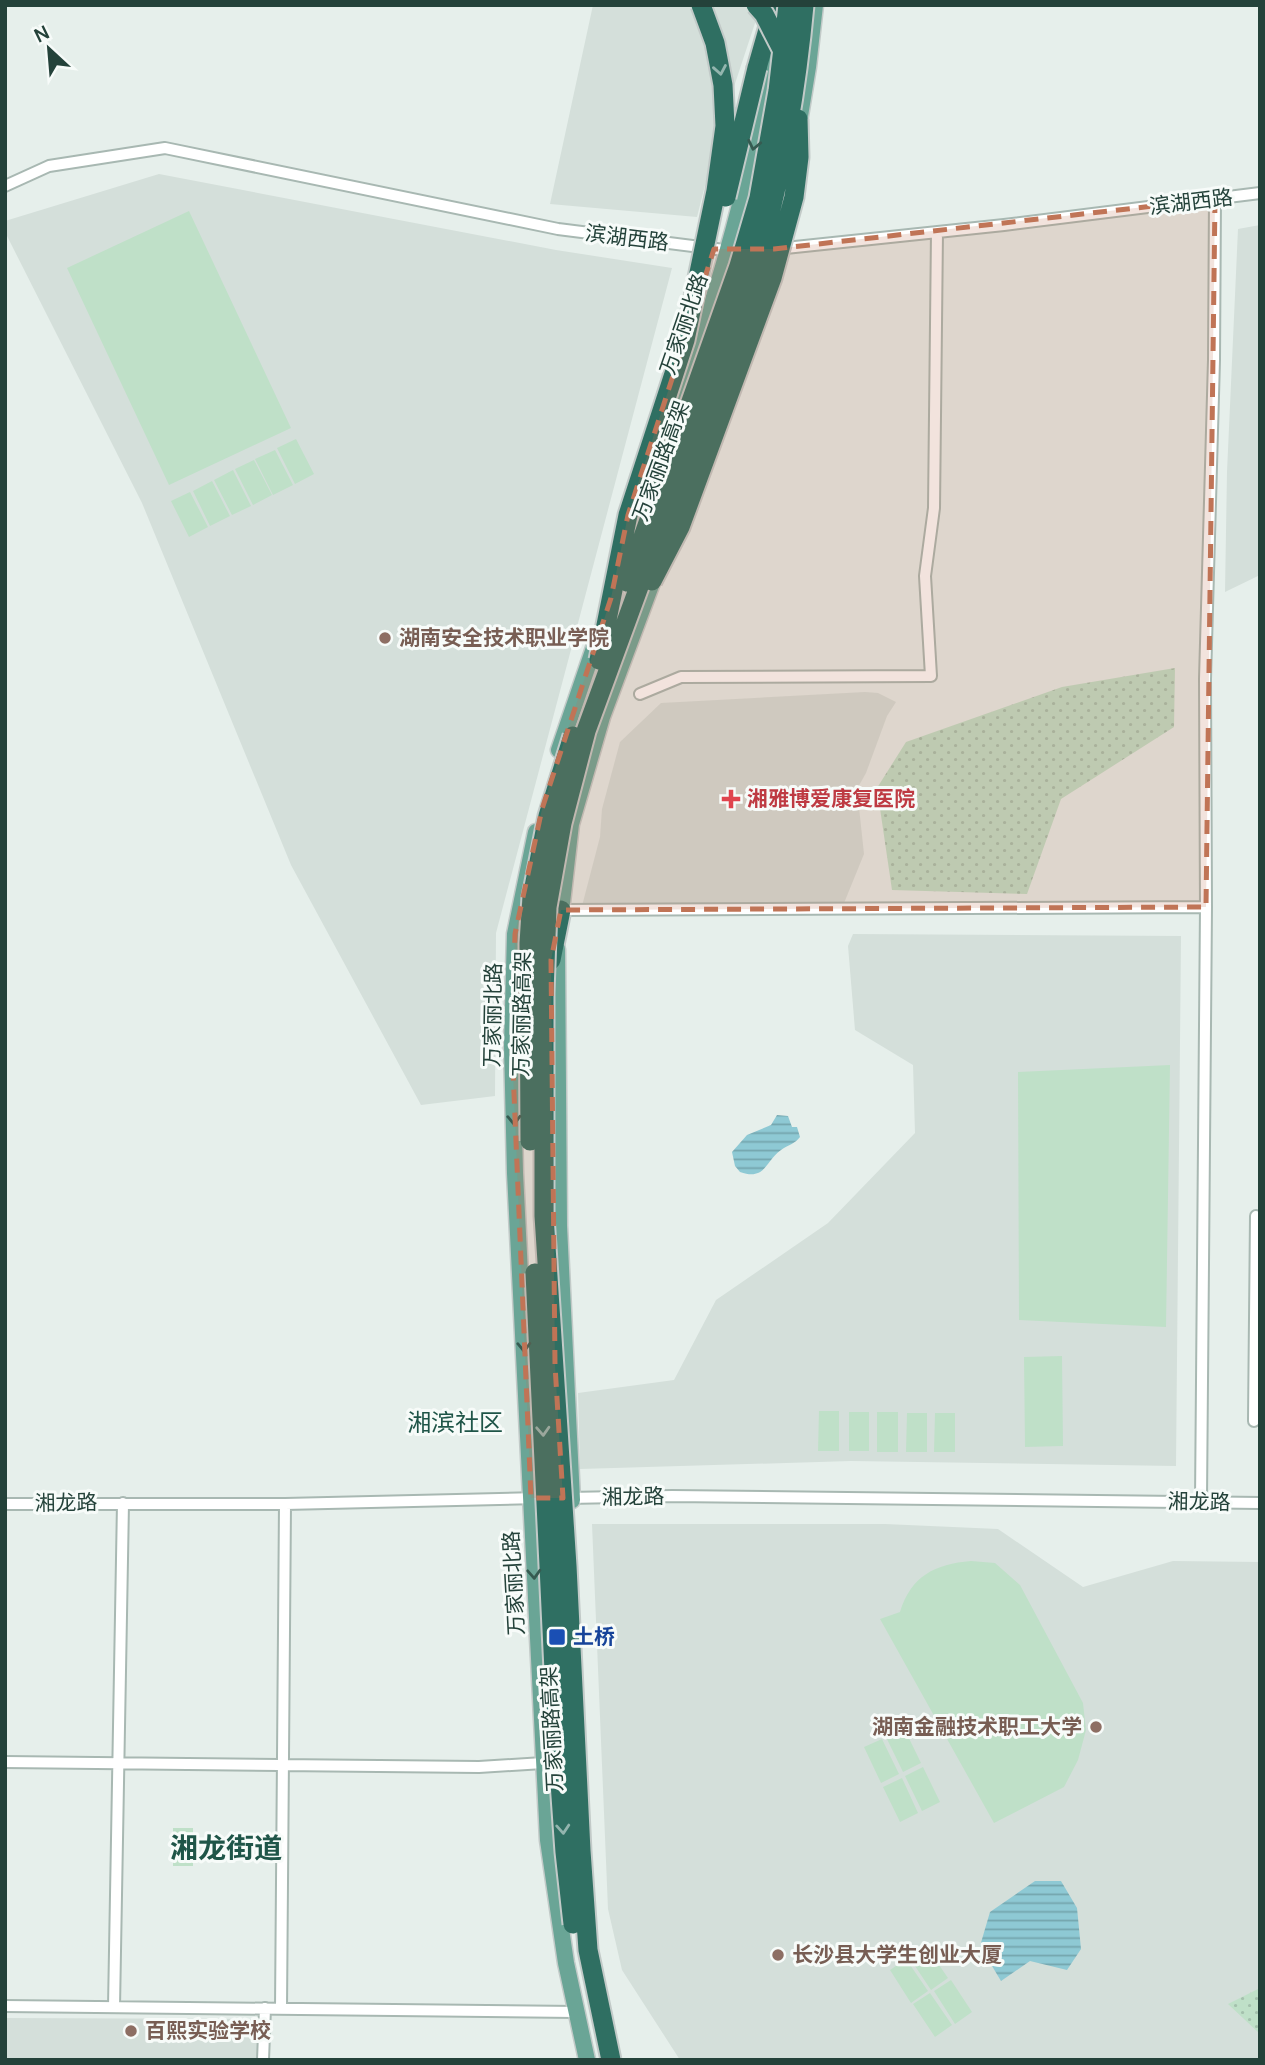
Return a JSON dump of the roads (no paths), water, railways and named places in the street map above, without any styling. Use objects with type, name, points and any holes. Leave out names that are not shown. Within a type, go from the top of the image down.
[{"type":"highway","points":[[685,340],[716,191],[725,126],[723,85],[715,43],[701,5]]},
{"type":"highway","points":[[605,661],[680,527],[772,278],[794,197],[800,133],[792,71],[756,5]]},
{"type":"highway","points":[[605,661],[628,515],[707,276],[757,68],[776,5]]},
{"type":"highway","name":"万家丽路高架","points":[[611,2060],[588,1950],[544,1216],[547,907],[562,823],[605,661],[739,266],[759,198],[778,91],[788,5]]},
{"type":"highway","name":"万家丽路高架","points":[[598,2060],[577,1952],[565,1852],[533,1227],[528,1025],[532,897],[548,816],[756,268],[773,207],[788,132],[804,5]]},
{"type":"highway","points":[[555,1365],[551,960],[561,910]]},
{"type":"main road","name":"万家丽北路","points":[[587,2060],[557,1910],[548,1840],[543,1763],[512,1046],[515,934],[528,865],[559,750],[730,251],[768,84],[776,5]]},
{"type":"main road","points":[[618,2060],[591,1900],[582,1757],[559,1226],[555,959],[571,824],[602,717],[775,250],[808,67],[815,5]]},
{"type":"street","name":"滨湖西路","points":[[5,186],[49,166],[164,148],[558,229],[730,251],[775,250],[1260,193]]},
{"type":"street","points":[[1201,1500],[1206,907],[1205,679],[1214,360],[1215,199]]},
{"type":"street","points":[[640,694],[681,677],[931,676],[925,576],[934,508],[937,232]]},
{"type":"street","points":[[561,910],[1206,907]]},
{"type":"street","points":[[1254,1421],[1258,1350],[1256,1216]]},
{"type":"street","name":"湘龙路","points":[[5,1504],[285,1504],[672,1496],[1109,1502],[1201,1500],[1260,1503]]},
{"type":"street","points":[[114,2007],[123,1503]]},
{"type":"street","points":[[281,2008],[285,1504]]},
{"type":"street","points":[[5,1762],[479,1767],[543,1763]]},
{"type":"street","points":[[5,2006],[576,2012]]},
{"type":"street","points":[[263,2060],[265,2008]]},
{"type":"water","points":[[777,1115],[788,1116],[792,1127],[797,1127],[800,1137],[776,1154],[760,1172],[740,1172],[735,1166],[732,1152],[747,1135],[771,1125]]},
{"type":"water","points":[[1035,1881],[1061,1881],[1077,1908],[1081,1949],[1067,1970],[1030,1961],[1001,1981],[980,1946],[990,1912]]},
{"type":"place","name":"湖南安全技术职业学院","points":[[385,638]]},
{"type":"place","name":"湘雅博爱康复医院","points":[[731,799]]},
{"type":"place","name":"土桥","points":[[557,1637]]},
{"type":"place","name":"湖南金融技术职工大学","points":[[1096,1727]]},
{"type":"place","name":"长沙县大学生创业大厦","points":[[778,1955]]},
{"type":"place","name":"百熙实验学校","points":[[131,2031]]},
{"type":"district","name":"湘滨社区","points":[[455,1423]]},
{"type":"district","name":"湘龙街道","points":[[226,1848]]}]
